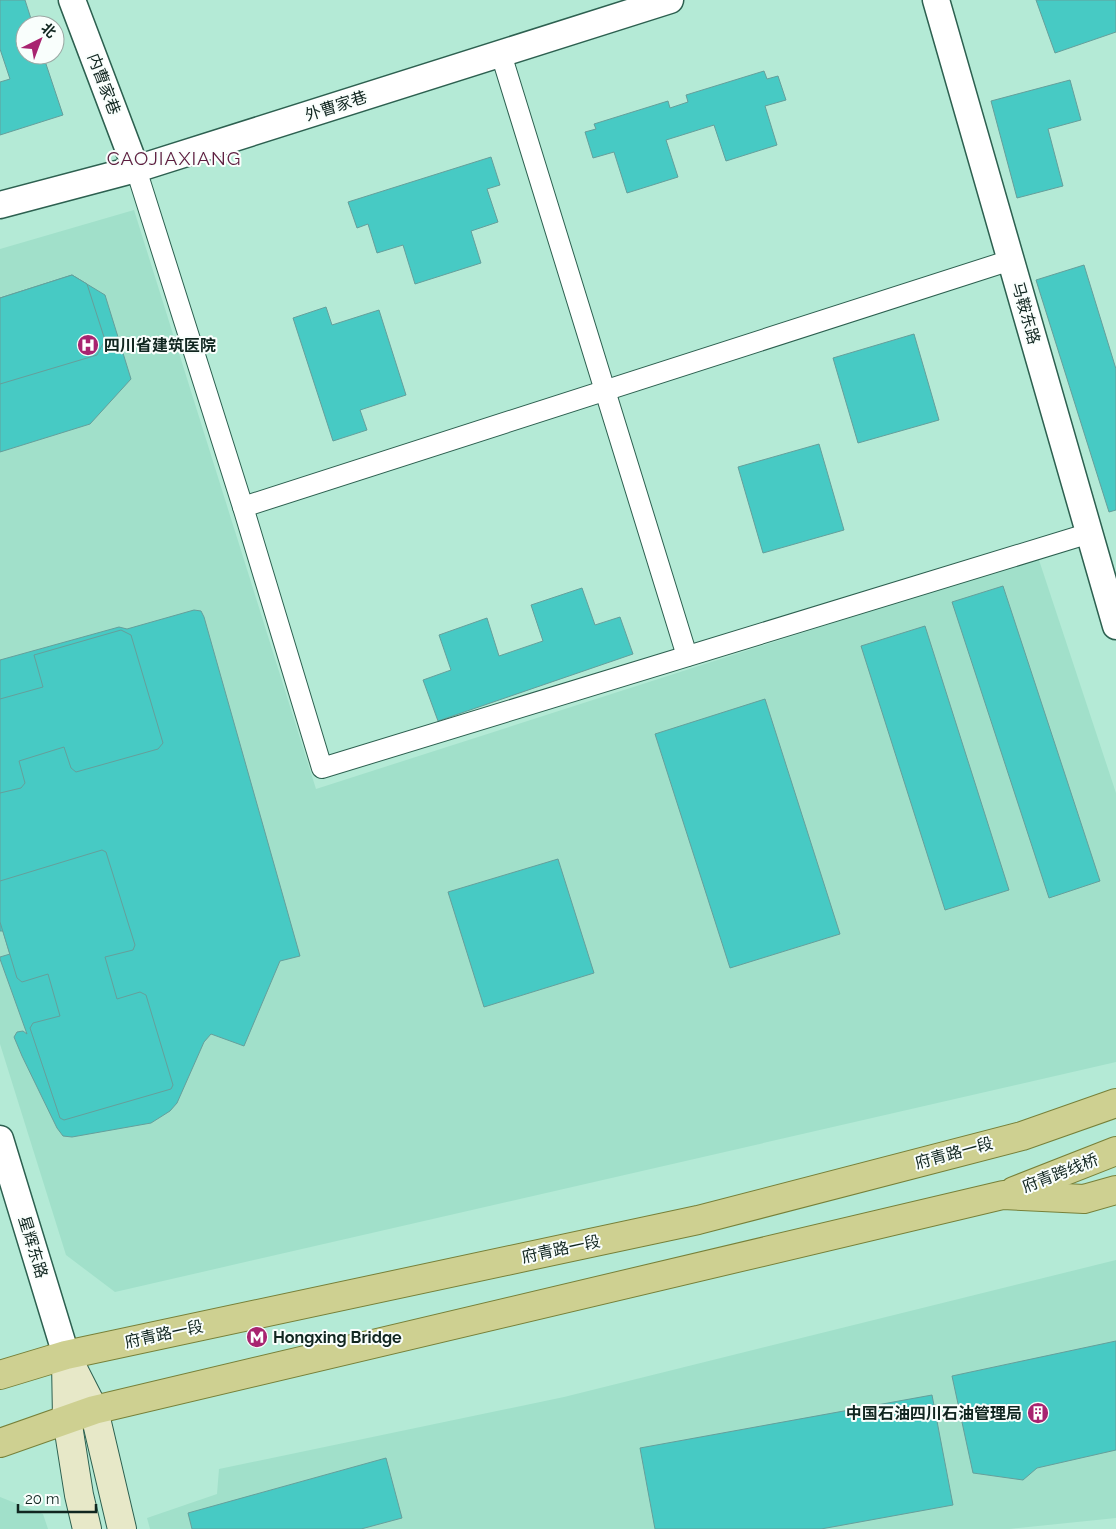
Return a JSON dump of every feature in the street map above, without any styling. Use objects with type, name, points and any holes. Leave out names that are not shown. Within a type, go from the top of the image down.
[{"type":"main road","name":"府青路一段","points":[[0,1375],[66,1355],[698,1220],[1022,1136],[1116,1103]]},
{"type":"main road","points":[[1022,1136],[1116,1118]]},
{"type":"main road","name":"府青跨线桥","points":[[1003,1195],[1116,1151]]},
{"type":"main road","points":[[0,1443],[94,1410],[1003,1195],[1084,1198],[1116,1190]]},
{"type":"main road","points":[[66,1355],[94,1410],[122,1529]]},
{"type":"main road","points":[[66,1355],[67,1419],[78,1494],[87,1529]]},
{"type":"street","name":"内曹家巷","points":[[72,0],[136,169]]},
{"type":"street","name":"外曹家巷","points":[[0,205],[136,169],[670,0]]},
{"type":"street","name":"马鞍东路","points":[[936,0],[1116,626]]},
{"type":"street","points":[[501,54],[687,656]]},
{"type":"street","points":[[136,169],[243,507],[322,768],[1090,533]]},
{"type":"street","points":[[243,507],[1011,260]]},
{"type":"street","name":"星辉东路","points":[[0,1139],[66,1355]]},
{"type":"shaded area","points":[[134,210],[316,789],[1038,557],[1116,793],[1116,1062],[115,1292],[66,1255],[0,1044],[0,249]]},
{"type":"shaded area","points":[[1116,1260],[1116,1518],[1009,1529],[150,1529],[147,1518],[217,1494],[219,1469],[564,1397]]},
{"type":"shaded area","points":[[0,1497],[43,1514],[48,1529],[0,1529]]},
{"type":"building","points":[[0,0],[25,0],[30,15],[15,15],[15,65],[46,65],[63,115],[0,135],[0,82],[10,79],[0,49]]},
{"type":"building","points":[[1036,0],[1116,0],[1116,32],[1055,53]]},
{"type":"building","points":[[764,71],[767,79],[778,76],[786,100],[765,106],[777,145],[726,161],[714,125],[666,140],[678,177],[627,193],[614,152],[593,158],[585,132],[596,129],[594,124],[668,101],[670,108],[688,102],[686,95]]},
{"type":"building","points":[[1070,80],[1081,120],[1048,129],[1063,186],[1017,198],[991,101]]},
{"type":"building","points":[[491,157],[500,185],[487,189],[498,222],[471,231],[481,263],[415,284],[403,245],[377,253],[368,224],[357,228],[348,202]]},
{"type":"building","points":[[1084,265],[1116,369],[1116,510],[1109,512],[1036,280]]},
{"type":"building","points":[[72,275],[105,295],[131,379],[90,424],[0,452],[0,298]]},
{"type":"building","points":[[72,275],[87,284],[105,340],[97,355],[0,384],[0,298]]},
{"type":"building","points":[[326,307],[332,325],[379,310],[406,395],[360,410],[367,430],[333,441],[293,318]]},
{"type":"building","points":[[914,334],[939,420],[858,443],[833,358]]},
{"type":"building","points":[[819,444],[844,530],[763,553],[738,467]]},
{"type":"building","points":[[1003,586],[1100,881],[1049,898],[952,602]]},
{"type":"building","points":[[582,588],[595,625],[620,617],[633,654],[438,721],[423,680],[451,670],[439,635],[487,618],[499,656],[543,641],[531,605]]},
{"type":"building","points":[[194,610],[201,611],[204,617],[300,956],[280,961],[244,1046],[211,1034],[204,1042],[177,1103],[170,1111],[151,1123],[72,1137],[63,1136],[57,1128],[14,1037],[17,1032],[23,1031],[27,1034],[0,959],[0,957],[10,954],[3,931],[0,931],[0,660],[119,627],[127,629]]},
{"type":"building","points":[[925,626],[1009,890],[945,910],[861,646]]},
{"type":"building","points":[[121,630],[131,635],[163,743],[158,749],[76,772],[71,768],[64,747],[19,761],[25,783],[21,788],[0,793],[0,699],[43,687],[34,655]]},
{"type":"building","points":[[765,699],[840,934],[730,968],[655,734]]},
{"type":"building","points":[[102,850],[106,852],[135,945],[133,950],[105,957],[117,999],[140,992],[146,995],[173,1085],[171,1089],[64,1120],[60,1118],[30,1028],[33,1023],[60,1016],[48,974],[22,982],[17,978],[0,922],[0,881]]},
{"type":"building","points":[[558,859],[594,973],[484,1007],[448,892]]},
{"type":"building","name":"中国石油四川石油管理局","points":[[1116,1341],[1116,1450],[1037,1468],[1023,1480],[973,1473],[952,1376]]},
{"type":"building","points":[[932,1395],[953,1505],[821,1529],[655,1529],[640,1448]]},
{"type":"building","points":[[386,1458],[402,1518],[361,1529],[192,1529],[188,1513]]},
{"type":"place","name":"四川省建筑医院","points":[[88,345]]},
{"type":"place","name":"Hongxing Bridge","points":[[257,1337]]},
{"type":"place","name":"中国石油四川石油管理局","points":[[1038,1413]]},
{"type":"district","name":"CAOJIAXIANG","points":[[174,158]]}]
